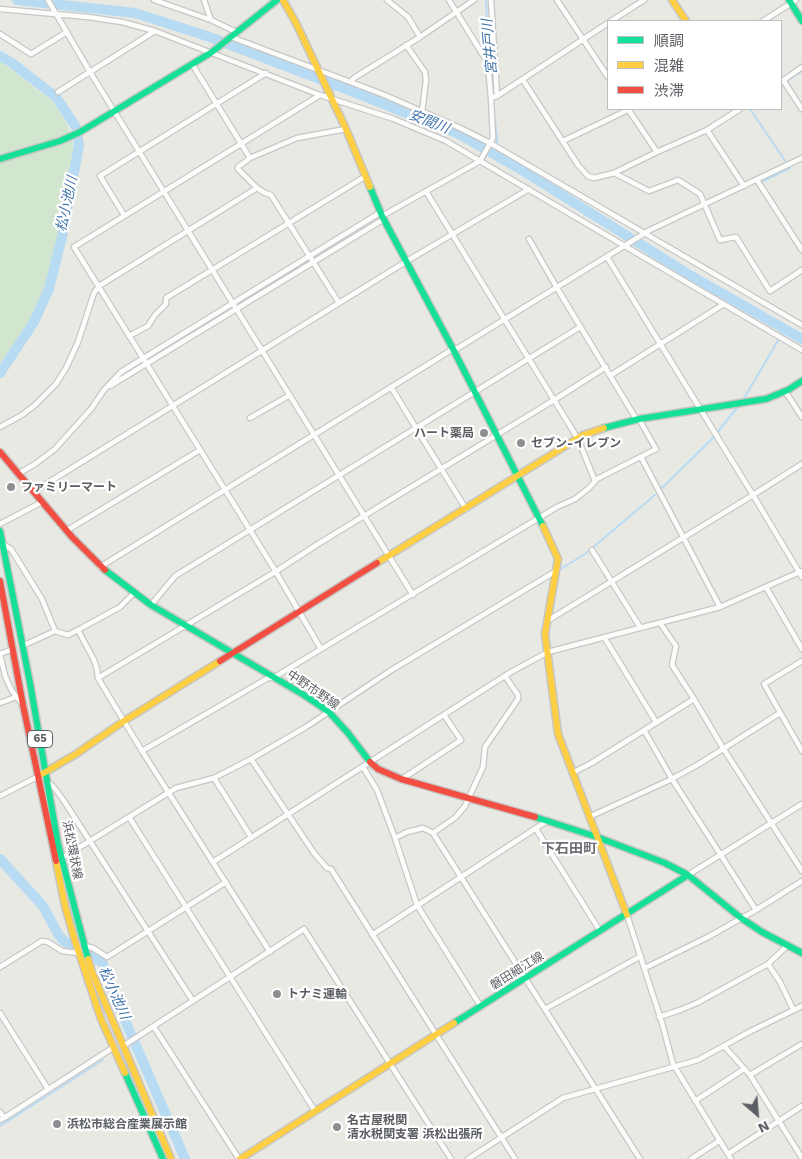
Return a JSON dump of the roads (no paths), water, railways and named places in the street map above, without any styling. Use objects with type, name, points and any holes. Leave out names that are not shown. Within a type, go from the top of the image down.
[{"type":"main road","points":[[0,159],[80,132],[212,51],[277,0]]},
{"type":"main road","points":[[283,0],[296,23],[346,129],[382,216],[453,349],[556,552],[558,559],[545,634],[558,734],[627,914]]},
{"type":"main road","points":[[672,0],[685,20]]},
{"type":"main road","points":[[792,1],[802,21]]},
{"type":"main road","points":[[38,776],[578,439],[598,429],[639,419],[766,399],[802,381]]},
{"type":"main road","name":"中野市野線","points":[[0,452],[66,531],[100,567],[151,605],[304,695],[329,712],[370,762],[386,774],[597,837],[665,863],[688,875]]},
{"type":"main road","name":"浜松環状線","points":[[0,532],[62,858],[84,946],[171,1159]]},
{"type":"main road","name":"浜松環状線","points":[[0,581],[23,705],[65,906],[78,953],[101,1019],[163,1159]]},
{"type":"main road","points":[[688,875],[741,918],[762,932],[802,953]]},
{"type":"main road","name":"磐田細江線","points":[[239,1159],[688,875]]},
{"type":"street","points":[[48,0],[90,72],[413,595]]},
{"type":"street","points":[[154,0],[211,20],[232,35],[458,127],[498,148],[802,325]]},
{"type":"street","points":[[204,0],[211,20]]},
{"type":"street","points":[[387,0],[408,16],[420,36]]},
{"type":"street","points":[[18,474],[55,449],[121,372],[310,255],[427,193],[481,161],[493,138],[488,63],[450,0]]},
{"type":"street","points":[[351,82],[354,78],[474,0]]},
{"type":"street","points":[[491,0],[497,96]]},
{"type":"street","points":[[557,0],[607,76]]},
{"type":"street","points":[[613,20],[644,0]]},
{"type":"street","points":[[764,20],[792,1]]},
{"type":"street","points":[[0,9],[55,13],[122,22],[155,31],[212,51],[320,95],[331,97],[446,141],[802,350]]},
{"type":"street","points":[[491,98],[523,80],[607,24]]},
{"type":"street","points":[[58,92],[155,31]]},
{"type":"street","points":[[0,34],[32,54],[67,32]]},
{"type":"street","points":[[406,45],[425,72],[426,80],[422,112]]},
{"type":"street","points":[[192,64],[250,158]]},
{"type":"street","points":[[802,67],[782,81],[802,109]]},
{"type":"street","points":[[124,215],[100,176],[139,150],[266,73]]},
{"type":"street","points":[[523,80],[578,165],[588,176],[594,178],[614,173],[707,130],[738,110]]},
{"type":"street","points":[[320,95],[74,247],[321,648]]},
{"type":"street","points":[[563,141],[627,110]]},
{"type":"street","points":[[630,110],[657,152]]},
{"type":"street","points":[[339,303],[290,222],[271,195],[265,194],[257,188],[238,169],[238,166],[250,158],[297,138],[346,129]]},
{"type":"street","points":[[707,130],[744,186]]},
{"type":"street","points":[[100,567],[453,349],[458,348],[644,234],[801,159],[802,165]]},
{"type":"street","points":[[614,173],[649,191],[678,180],[700,194],[720,240],[736,237],[770,291],[802,270]]},
{"type":"street","points":[[129,336],[148,326],[155,315],[166,304],[166,298],[366,176]]},
{"type":"street","points":[[757,180],[802,250]]},
{"type":"street","points":[[0,427],[22,415],[56,384],[78,342],[94,293],[99,286],[257,188]]},
{"type":"street","points":[[33,492],[407,261],[529,189]]},
{"type":"street","points":[[427,193],[578,439],[595,481]]},
{"type":"street","points":[[104,390],[314,262],[382,216]]},
{"type":"street","points":[[142,751],[268,678],[273,678],[540,518],[575,499],[595,481],[656,449],[556,288],[529,239]]},
{"type":"street","points":[[214,862],[505,676],[548,652],[720,607],[801,573],[607,257]]},
{"type":"street","points":[[611,375],[724,304]]},
{"type":"street","points":[[151,605],[175,576],[580,327]]},
{"type":"street","points":[[98,678],[275,572],[606,367]]},
{"type":"street","points":[[392,387],[466,509]]},
{"type":"street","points":[[785,391],[802,417]]},
{"type":"street","points":[[250,418],[290,395]]},
{"type":"street","points":[[66,531],[200,450]]},
{"type":"street","points":[[640,457],[720,607]]},
{"type":"street","points":[[547,621],[802,464]]},
{"type":"street","points":[[0,524],[42,502]]},
{"type":"street","points":[[2,543],[11,549],[42,599],[55,631]]},
{"type":"street","points":[[592,550],[640,628]]},
{"type":"street","points":[[62,858],[176,788],[214,778],[251,759],[329,712],[390,671],[556,571]]},
{"type":"street","points":[[766,587],[802,649]]},
{"type":"street","points":[[22,646],[55,631],[68,635],[120,607],[134,593]]},
{"type":"street","points":[[660,623],[676,646],[672,665],[802,871]]},
{"type":"street","points":[[78,630],[94,660],[98,678],[142,751],[270,952]]},
{"type":"street","points":[[604,637],[656,722]]},
{"type":"street","points":[[13,649],[0,654],[5,676],[16,697],[23,705]]},
{"type":"street","points":[[802,661],[764,684],[802,751]]},
{"type":"street","points":[[433,833],[456,817],[465,806],[483,767],[485,746],[518,698],[518,695],[505,676]]},
{"type":"street","points":[[0,703],[16,697]]},
{"type":"street","points":[[572,773],[590,764],[694,699]]},
{"type":"street","points":[[589,817],[699,764],[780,713]]},
{"type":"street","points":[[402,779],[461,740],[444,715]]},
{"type":"street","points":[[644,730],[672,778],[756,910]]},
{"type":"street","points":[[251,759],[314,853],[327,868],[331,869],[515,1159]]},
{"type":"street","points":[[363,767],[377,790],[396,838],[417,905],[480,1007]]},
{"type":"street","points":[[0,796],[38,776]]},
{"type":"street","points":[[214,778],[251,837]]},
{"type":"street","points":[[48,783],[53,786],[64,801],[193,1001]]},
{"type":"street","points":[[688,875],[802,804]]},
{"type":"street","points":[[129,817],[315,1111]]},
{"type":"street","points":[[372,935],[547,821]]},
{"type":"street","points":[[396,838],[407,832],[423,828],[433,833],[640,1159]]},
{"type":"street","points":[[536,828],[600,931]]},
{"type":"street","points":[[645,968],[708,937],[802,881]]},
{"type":"street","points":[[84,946],[93,948],[107,957],[226,882]]},
{"type":"street","points":[[627,914],[674,1068],[731,1159]]},
{"type":"street","points":[[125,1045],[304,929],[451,1159]]},
{"type":"street","points":[[0,967],[42,941],[48,942],[62,951],[78,953]]},
{"type":"street","points":[[659,1017],[680,1010],[768,964],[787,946]]},
{"type":"street","points":[[545,1009],[641,956]]},
{"type":"street","points":[[768,964],[780,982],[793,1009]]},
{"type":"street","points":[[468,1159],[563,1098],[698,1060],[802,1006]]},
{"type":"street","points":[[0,1013],[48,1089]]},
{"type":"street","points":[[154,1027],[239,1159]]},
{"type":"street","points":[[750,1074],[802,1044]]},
{"type":"street","points":[[724,1046],[750,1074],[802,1158]]},
{"type":"street","points":[[0,1112],[2,1119],[114,1047]]},
{"type":"street","points":[[695,1100],[744,1069]]},
{"type":"street","points":[[728,1154],[802,1106]]},
{"type":"street","points":[[691,1159],[720,1141]]},
{"type":"waterway","name":"安間川","points":[[17,0],[135,13],[207,36],[457,133],[525,172],[688,274],[802,339]]},
{"type":"waterway","name":"宮井戸川","points":[[486,1],[489,57],[494,93]]},
{"type":"waterway","name":"松小池川","points":[[0,56],[56,97],[76,127],[79,145],[62,237],[49,289],[34,322],[0,373]]},
{"type":"waterway","points":[[787,81],[802,71]]},
{"type":"waterway","points":[[751,110],[786,162]]},
{"type":"waterway","name":"宮井戸川","points":[[495,120],[499,158]]},
{"type":"waterway","points":[[765,189],[761,182],[790,168]]},
{"type":"waterway","points":[[787,222],[802,246]]},
{"type":"waterway","name":"安間川","points":[[781,335],[784,329]]},
{"type":"waterway","points":[[743,400],[779,339]]},
{"type":"waterway","points":[[662,488],[711,440],[737,408]]},
{"type":"waterway","points":[[559,570],[585,554],[655,495]]},
{"type":"waterway","points":[[385,677],[445,640]]},
{"type":"waterway","points":[[257,758],[326,716]]},
{"type":"waterway","points":[[221,777],[249,762]]},
{"type":"waterway","points":[[175,791],[211,781]]},
{"type":"waterway","name":"松小池川","points":[[0,859],[43,906],[58,934],[64,941],[102,962],[121,1011],[185,1159]]},
{"type":"waterway","points":[[0,1126],[103,1060]]},
{"type":"place","name":"ハート薬局","points":[[484,433]]},
{"type":"place","name":"セブン-イレブン","points":[[521,443]]},
{"type":"place","name":"ファミリーマート","points":[[11,487]]},
{"type":"place","name":"トナミ運輸","points":[[277,994]]},
{"type":"place","name":"浜松市総合産業展示館","points":[[57,1124]]},
{"type":"place","name":"名古屋税関 清水税関支署 浜松出張所","points":[[337,1127]]},
{"type":"district","name":"下石田町","points":[[569,849]]}]
